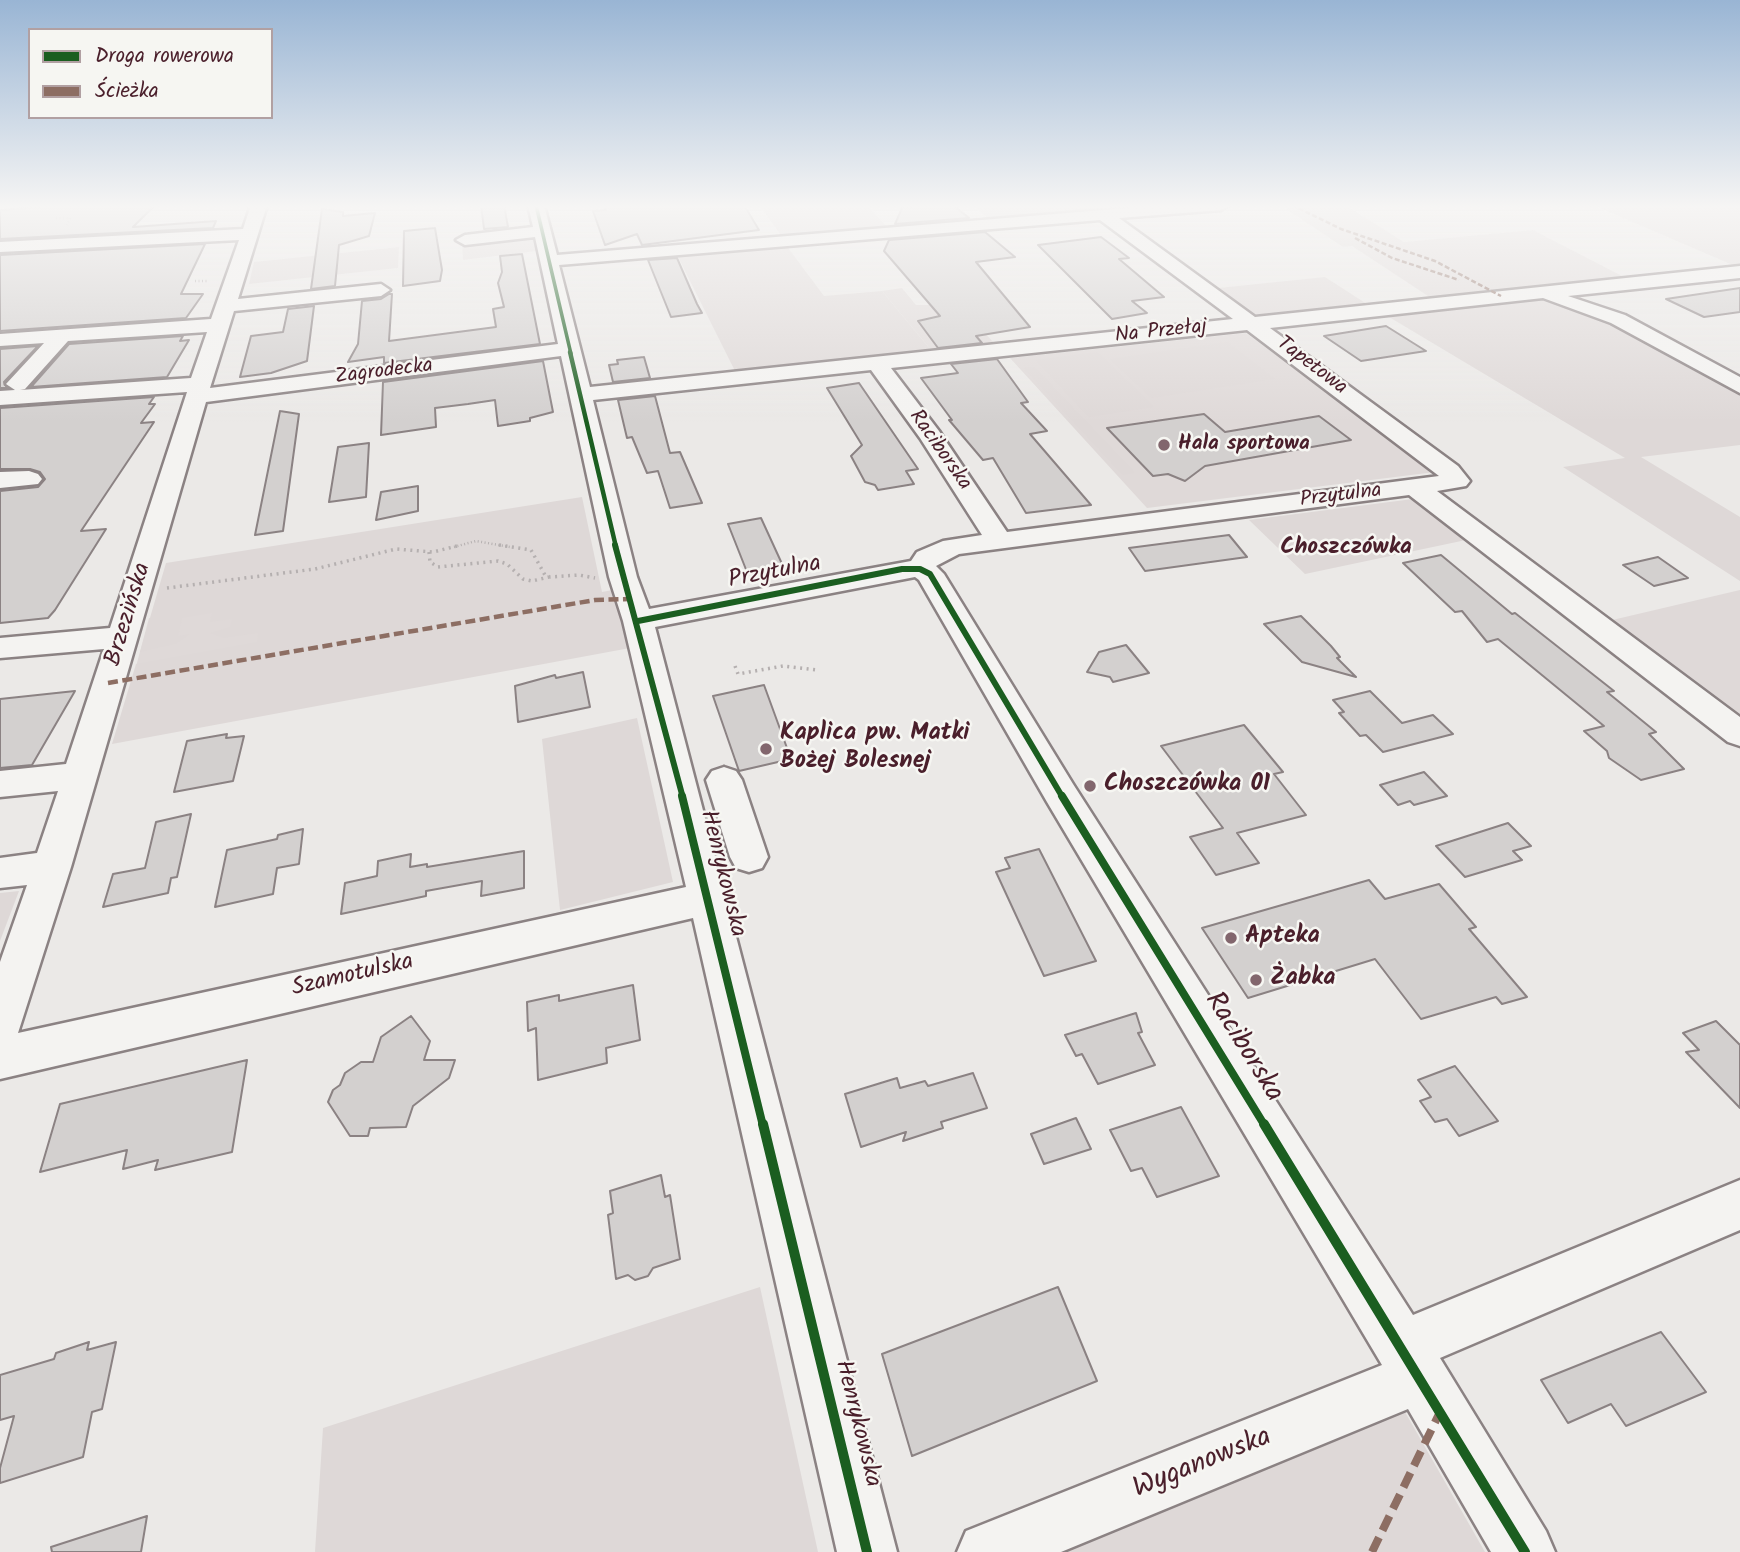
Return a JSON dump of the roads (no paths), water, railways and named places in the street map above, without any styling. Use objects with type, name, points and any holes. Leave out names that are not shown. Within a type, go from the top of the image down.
[{"type":"street","name":"Brzezińska","points":[[0,1025],[52,867],[199,390],[222,302],[232,277]]},
{"type":"street","name":"Henrykowska","points":[[552,277],[582,394],[623,577],[638,621],[867,1552]]},
{"type":"street","name":"Tapetowa","points":[[1190,277],[1450,471]]},
{"type":"street","name":"Na Przełaj","points":[[582,394],[1687,277]]},
{"type":"street","points":[[0,340],[62,336],[222,302],[381,290]]},
{"type":"street","points":[[1535,293],[1618,319],[1740,386]]},
{"type":"street","points":[[8,391],[62,336]]},
{"type":"street","name":"Zagrodecka","points":[[8,391],[199,390],[570,349]]},
{"type":"street","name":"Raciborska","points":[[876,362],[931,436],[999,541]]},
{"type":"street","name":"Przytulna","points":[[638,621],[868,576],[920,569],[928,558],[938,552],[999,541],[1455,483],[1456,477],[1450,471]]},
{"type":"street","points":[[0,480],[30,479]]},
{"type":"street","points":[[1416,488],[1740,734]]},
{"type":"street","name":"Raciborska","points":[[920,569],[935,582],[1041,785],[1411,1362],[1525,1552]]},
{"type":"street","points":[[0,648],[123,637]]},
{"type":"street","points":[[0,784],[80,775]]},
{"type":"street","points":[[724,780],[749,857]]},
{"type":"street","points":[[0,873],[52,867]]},
{"type":"street","name":"Szamotulska","points":[[0,1058],[707,898]]},
{"type":"street","name":"Wyganowska","points":[[987,1552],[1411,1362],[1740,1205]]},
{"type":"place","name":"Hala sportowa","points":[[1164,445]]},
{"type":"place","name":"Kaplica pw. Matki Bożej Bolesnej","points":[[766,749]]},
{"type":"place","name":"Choszczówka 01","points":[[1090,786]]},
{"type":"place","name":"Apteka","points":[[1231,938]]},
{"type":"place","name":"Żabka","points":[[1256,980]]},
{"type":"district","name":"Choszczówka","points":[[1346,549]]}]
